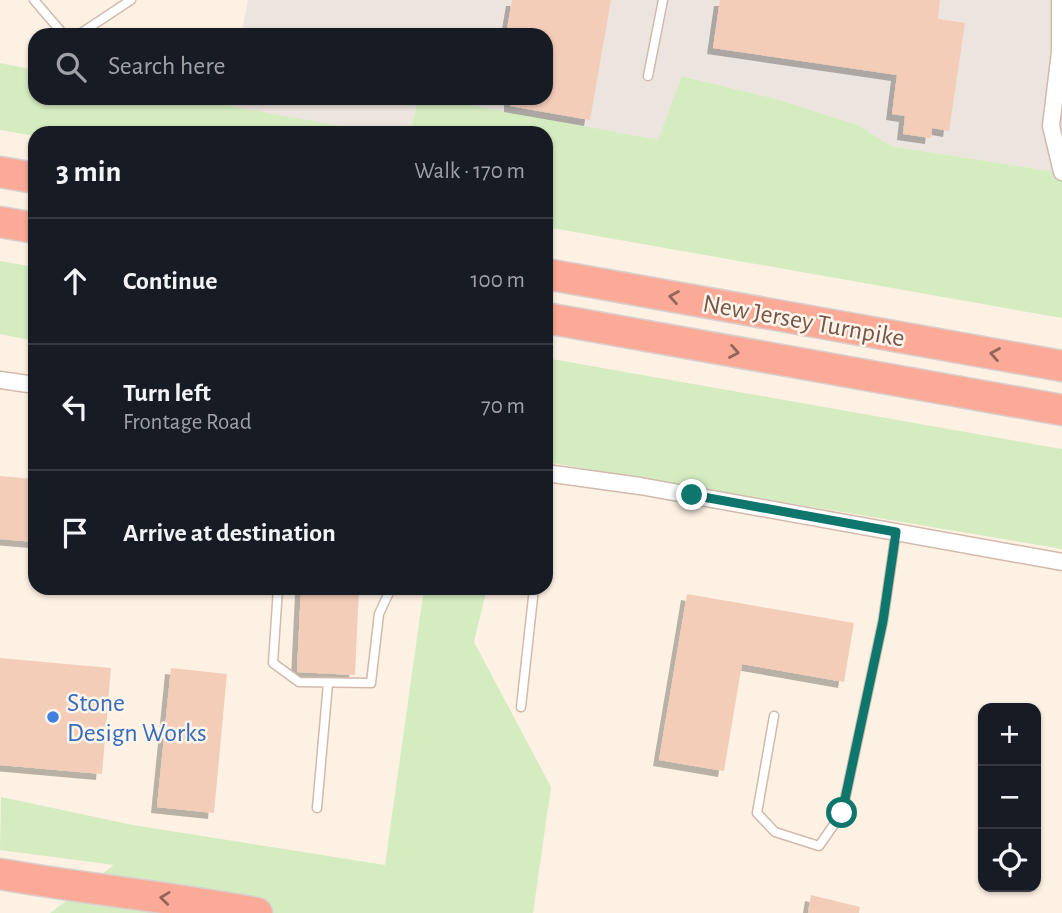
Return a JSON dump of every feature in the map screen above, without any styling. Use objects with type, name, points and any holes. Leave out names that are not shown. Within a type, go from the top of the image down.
[{"type":"highway","points":[[0,172],[28,177]]},
{"type":"highway","points":[[0,222],[28,227]]},
{"type":"highway","name":"New Jersey Turnpike","points":[[553,275],[1062,366]]},
{"type":"highway","name":"New Jersey Turnpike","points":[[553,319],[1062,410]]},
{"type":"highway","points":[[0,874],[257,913]]},
{"type":"street","points":[[1059,0],[1060,52],[1051,126],[1062,172]]},
{"type":"street","points":[[0,380],[28,384]]},
{"type":"street","points":[[553,475],[640,486],[1062,562]]},
{"type":"lane","points":[[34,0],[58,28]]},
{"type":"lane","points":[[89,28],[131,0]]},
{"type":"lane","points":[[648,76],[663,0]]},
{"type":"lane","points":[[774,716],[757,813],[775,832],[819,846],[842,813],[883,621],[896,532]]},
{"type":"lane","points":[[278,595],[273,663],[299,682],[371,683],[379,614],[388,595]]},
{"type":"lane","points":[[521,707],[533,595]]},
{"type":"lane","points":[[317,808],[328,682]]},
{"type":"shaded area","points":[[248,0],[1062,0],[1062,173],[891,146],[858,125],[776,99],[683,76],[658,141],[469,105],[553,105],[553,28],[242,28]]},
{"type":"shaded area","points":[[416,105],[412,126],[340,126],[227,106]]},
{"type":"green space","points":[[0,63],[28,69],[28,105],[225,105],[341,126],[28,126],[28,135],[0,130]]},
{"type":"green space","points":[[682,76],[776,99],[858,125],[891,146],[1062,173],[1062,318],[553,228],[553,126],[412,126],[416,105],[470,105],[658,140]]},
{"type":"green space","points":[[0,261],[28,266],[28,340],[0,334]]},
{"type":"green space","points":[[553,359],[1062,449],[1062,549],[553,463]]},
{"type":"green space","points":[[423,595],[485,595],[474,642],[551,787],[533,913],[50,913],[114,865],[0,850],[1,797],[133,825],[385,865]]},
{"type":"building","points":[[512,0],[611,0],[590,120],[510,106],[553,105],[553,28],[507,28]]},
{"type":"building","points":[[720,0],[940,0],[938,19],[965,23],[949,131],[932,128],[931,138],[903,134],[905,116],[892,114],[897,75],[713,48]]},
{"type":"building","points":[[0,476],[28,478],[28,541],[0,539]]},
{"type":"building","points":[[687,594],[854,623],[844,682],[742,664],[724,771],[659,760]]},
{"type":"building","points":[[301,595],[359,595],[355,675],[297,672]]},
{"type":"building","name":"Stone Design Works","points":[[0,658],[111,668],[102,774],[0,765]]},
{"type":"building","points":[[171,668],[227,674],[214,813],[157,807]]},
{"type":"building","points":[[811,895],[860,907],[859,913],[808,913]]},
{"type":"place","name":"Stone Design Works","points":[[53,717]]},
{"type":"route","points":[[692,495],[896,532],[883,621],[842,813]]}]
